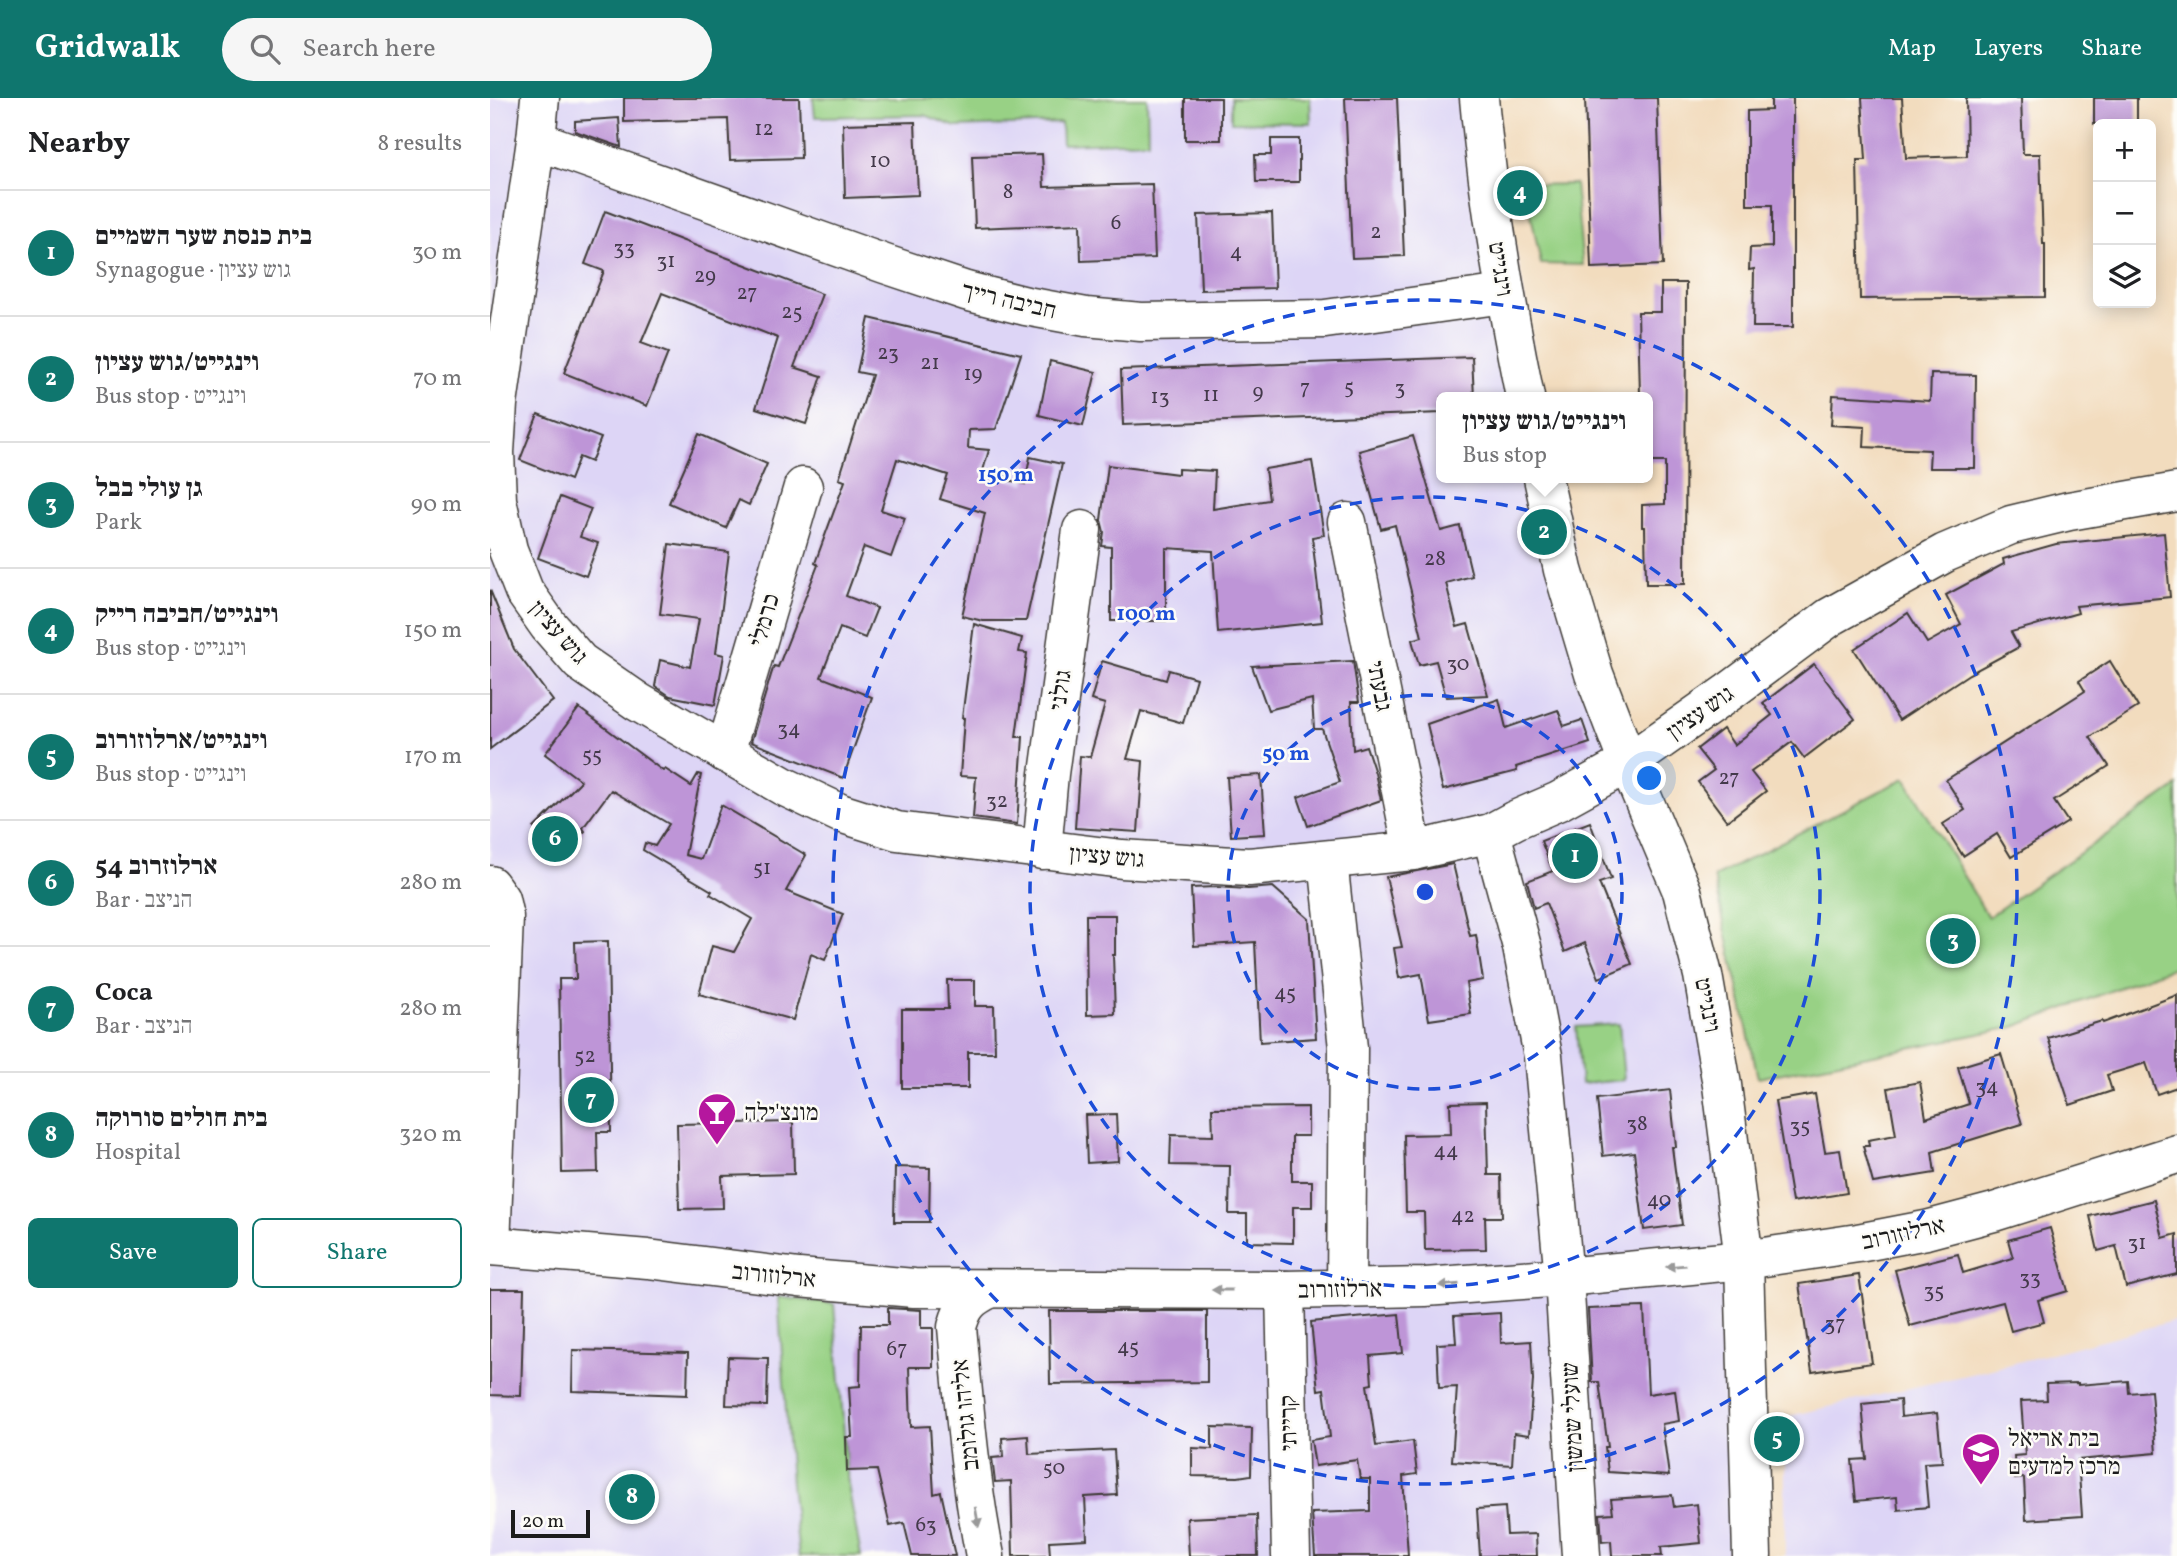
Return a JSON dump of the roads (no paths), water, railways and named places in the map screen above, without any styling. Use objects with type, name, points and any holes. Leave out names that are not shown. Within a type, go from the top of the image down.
[{"type":"street","name":"גוש עציון","points":[[540,98],[536,139],[507,223],[495,452],[497,500],[508,550],[524,591],[548,625],[580,662],[638,702],[783,786],[840,813],[897,831],[1122,859],[1249,867],[1413,851],[1491,834],[1628,763],[1830,617],[1945,553],[2011,526],[2069,511],[2177,492]]},
{"type":"street","name":"וינגייט","points":[[1479,98],[1504,294],[1524,392]]},
{"type":"street","name":"חביבה רייך","points":[[536,139],[953,287],[1026,306],[1086,317],[1141,322],[1325,319],[1504,294]]},
{"type":"street","name":"וינגייט","points":[[1544,483],[1563,570],[1594,674],[1682,891],[1703,975],[1722,1086],[1744,1260],[1752,1556]]},
{"type":"street","name":"כרמלי","points":[[726,753],[803,487]]},
{"type":"street","name":"גבעתי","points":[[1347,522],[1413,851]]},
{"type":"street","name":"גולני","points":[[1042,850],[1049,774],[1082,530]]},
{"type":"street","name":"שועלי שמשון","points":[[1491,834],[1522,947],[1543,1056],[1564,1277],[1581,1556]]},
{"type":"street","points":[[1328,860],[1348,1048],[1346,1289]]},
{"type":"street","points":[[490,885],[500,899],[504,917],[490,1246]]},
{"type":"street","name":"ארלוזורוב","points":[[490,1246],[648,1259],[799,1278],[914,1288],[1285,1290],[1425,1287],[1744,1260],[1857,1243],[1926,1230],[1994,1212],[2177,1154]]},
{"type":"street","points":[[914,1288],[942,1301],[951,1312],[957,1327]]},
{"type":"street","name":"אליהו גולומב","points":[[985,1556],[968,1452],[957,1327],[961,1311],[971,1298],[989,1289]]},
{"type":"street","name":"קרייתי","points":[[1285,1290],[1291,1556]]},
{"type":"place","name":"וינגייט/חביבה רייק","points":[[1520,193]]},
{"type":"place","name":"וינגייט/גוש עציון","points":[[1544,532]]},
{"type":"place","name":"ארלוזרוב 54","points":[[555,839]]},
{"type":"place","name":"בית כנסת שער השמיים","points":[[1575,856]]},
{"type":"place","name":"גן עולי בבל","points":[[1953,941]]},
{"type":"place","name":"Coca","points":[[591,1100]]},
{"type":"place","name":"מונצ'ילה","points":[[717,1146]]},
{"type":"place","name":"וינגייט/ארלוזורוב","points":[[1777,1439]]},
{"type":"place","name":"בית אריאל מרכז למדעים","points":[[1981,1486]]},
{"type":"place","name":"בית חולים סורוקה","points":[[632,1497]]}]
